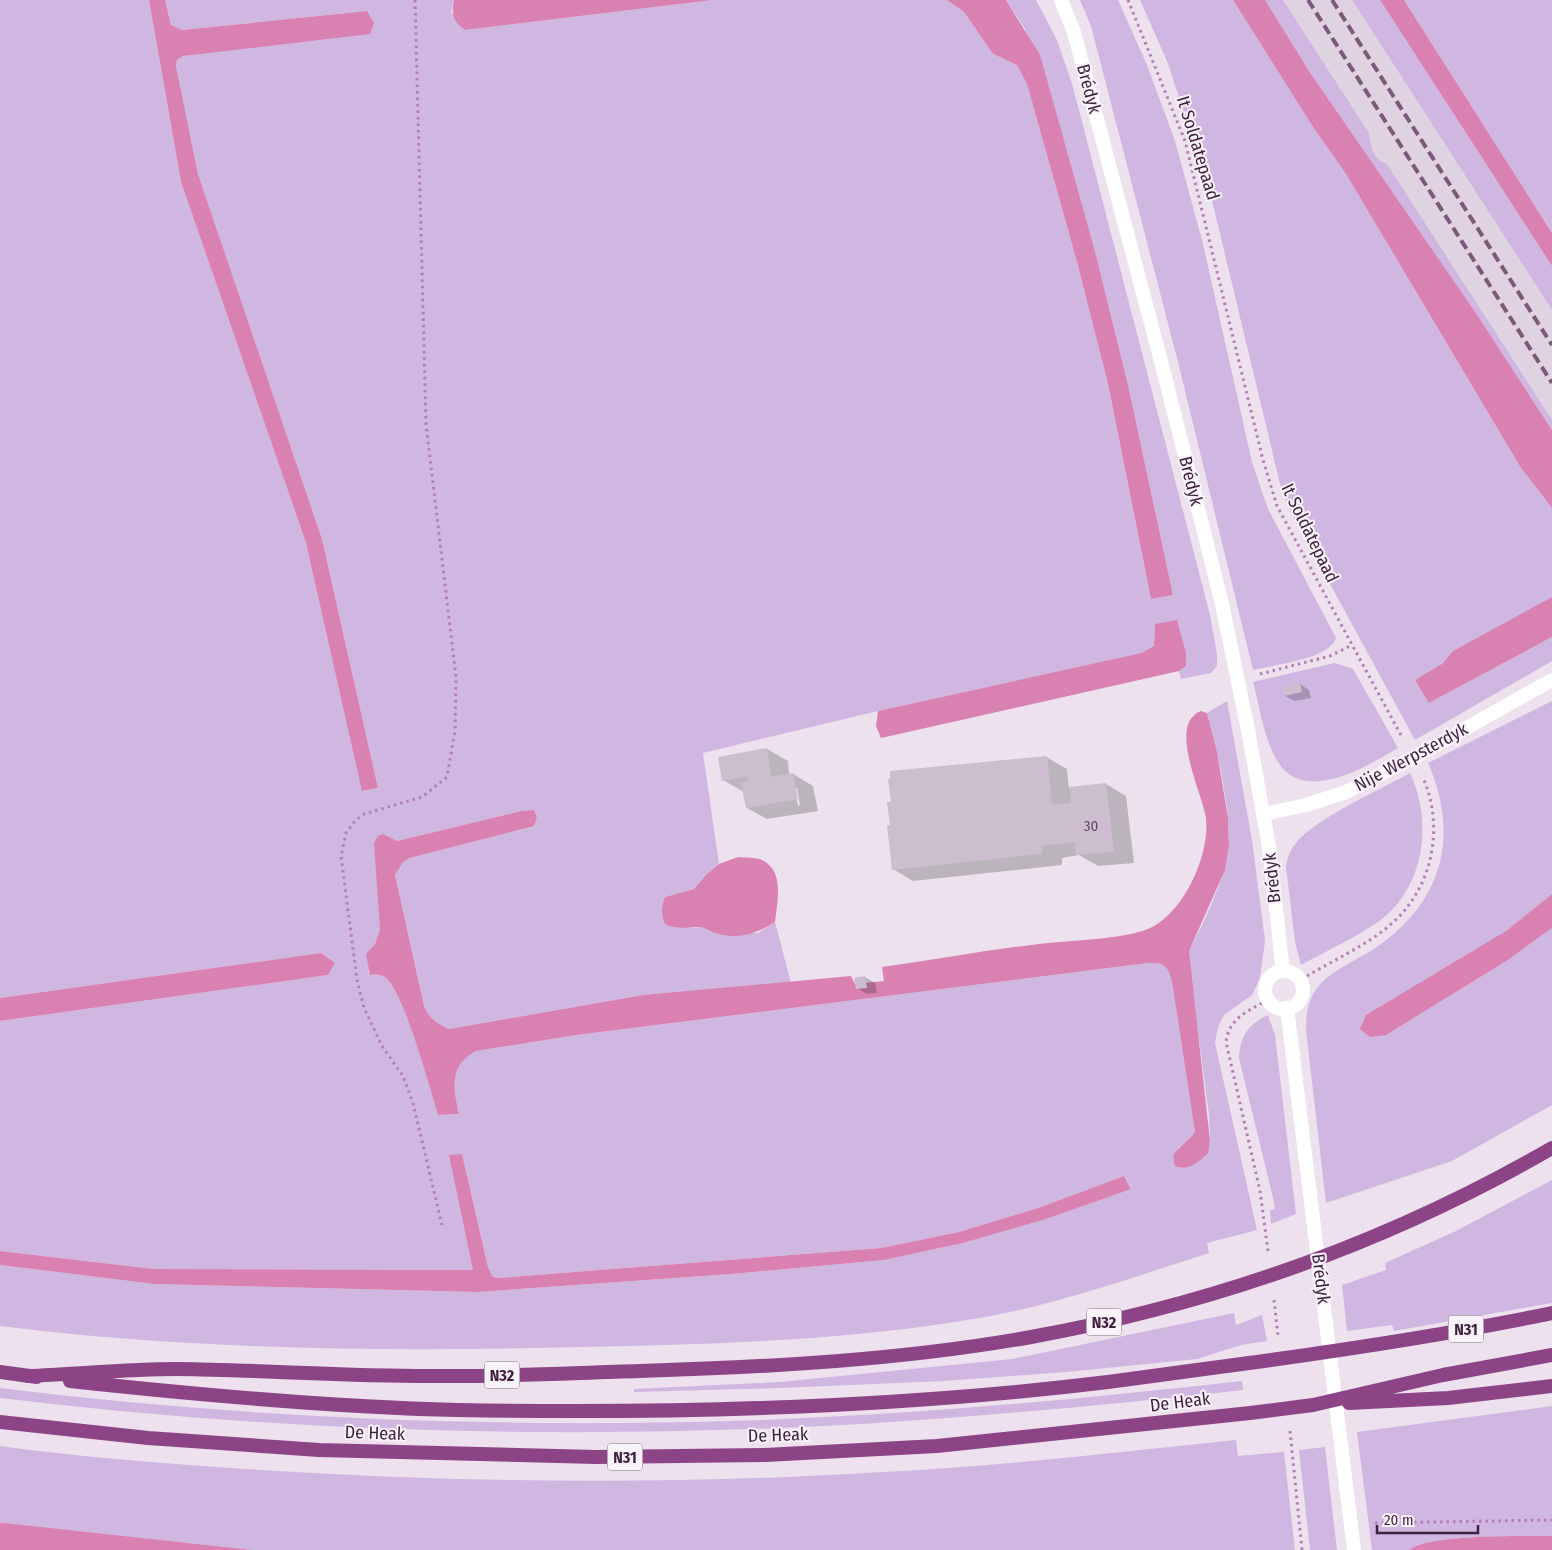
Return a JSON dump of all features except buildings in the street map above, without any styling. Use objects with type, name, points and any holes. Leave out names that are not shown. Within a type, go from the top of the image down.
[{"type":"highway","name":"N32","points":[[28,1376],[174,1369],[431,1376],[734,1368],[855,1360],[1030,1338],[1163,1308],[1231,1289],[1362,1242],[1466,1194],[1552,1148]]},
{"type":"highway","name":"De Heak","points":[[0,1372],[177,1392],[333,1405],[458,1410],[743,1408],[862,1403],[1106,1382],[1380,1345],[1552,1313]]},
{"type":"highway","name":"N31","points":[[1388,1394],[1552,1355]]},
{"type":"highway","name":"N31","points":[[1388,1394],[1448,1398],[1552,1386]]},
{"type":"highway","name":"De Heak","points":[[0,1422],[148,1438],[319,1450],[596,1457],[765,1455],[937,1446],[1250,1413],[1388,1394]]},
{"type":"street","name":"Brédyk","points":[[1061,0],[1074,32],[1164,369],[1222,604],[1263,814],[1282,971]]},
{"type":"street","name":"Nije Werpsterdyk","points":[[1263,814],[1306,805],[1346,792],[1413,758],[1552,680]]},
{"type":"street","points":[[1282,971],[1292,972],[1300,980],[1303,991],[1297,1004],[1287,1008],[1276,1007],[1270,1002],[1265,989],[1267,981],[1272,976],[1282,971]]},
{"type":"street","name":"Brédyk","points":[[1287,1008],[1354,1550]]},
{"type":"path","points":[[415,0],[426,424],[456,677],[454,731],[447,777],[422,797],[360,818],[346,833],[341,856],[357,980],[364,1008],[382,1046],[403,1076],[413,1103],[442,1225]]},
{"type":"path","name":"It Soldatepaad","points":[[1128,0],[1185,141],[1263,460],[1277,506],[1413,758],[1425,782],[1432,804],[1435,825],[1432,850],[1426,874],[1404,911],[1389,926],[1300,980]]},
{"type":"path","points":[[1238,679],[1298,666],[1330,656],[1352,645]]},
{"type":"path","points":[[1351,1523],[1552,1520]]},
{"type":"shaded area","points":[[0,0],[149,0],[181,182],[306,543],[363,791],[378,788],[322,539],[198,174],[176,66],[177,60],[183,56],[367,11],[182,30],[171,25],[165,0],[454,0],[451,12],[465,30],[713,0],[947,0],[964,12],[993,54],[1017,65],[1027,84],[1077,262],[1108,384],[1151,599],[1173,595],[1128,385],[1097,259],[1025,29],[1006,0],[1036,0],[1057,40],[1073,87],[1210,615],[1217,654],[1217,666],[1211,673],[1181,679],[1179,671],[1186,666],[1155,624],[1154,646],[1141,653],[878,711],[703,753],[719,864],[694,889],[665,897],[688,928],[702,927],[717,933],[758,933],[775,922],[791,983],[643,995],[449,1029],[437,1023],[428,1015],[424,1006],[395,875],[403,861],[410,858],[534,826],[537,818],[534,810],[521,811],[397,841],[383,834],[380,929],[375,944],[367,954],[370,975],[382,975],[385,977],[393,986],[401,1001],[416,1042],[438,1115],[459,1114],[455,1095],[457,1070],[467,1057],[476,1051],[577,1035],[1158,963],[1168,970],[1172,982],[1195,1132],[1189,1141],[1177,1148],[1207,1153],[1210,1141],[1209,1115],[1189,965],[1189,950],[1220,884],[1228,856],[1229,829],[1225,795],[1207,713],[1227,701],[1252,840],[1265,941],[1260,978],[1252,995],[1224,1015],[1218,1027],[1215,1043],[1257,1230],[1207,1243],[1209,1253],[1033,1307],[973,1319],[827,1337],[631,1346],[509,1349],[363,1349],[218,1345],[72,1334],[0,1326],[0,1265],[154,1284],[477,1292],[732,1274],[884,1260],[963,1243],[1043,1220],[1131,1188],[1124,1176],[1038,1208],[959,1232],[881,1248],[497,1278],[492,1276],[488,1267],[462,1154],[450,1156],[474,1270],[154,1269],[0,1251],[0,1021],[328,975],[335,963],[321,953],[0,998]]},
{"type":"shaded area","points":[[149,0],[165,0],[171,25],[182,30],[367,11],[374,23],[370,34],[183,56],[177,60],[176,66],[198,174],[322,539],[378,788],[362,791],[306,543],[181,182]]},
{"type":"shaded area","points":[[454,0],[713,0],[465,30],[454,17]]},
{"type":"shaded area","points":[[947,0],[1006,0],[1040,55],[1097,259],[1128,385],[1173,595],[1151,599],[1108,384],[1077,262],[1027,84],[1017,65],[993,54],[964,12]]},
{"type":"shaded area","points":[[1080,0],[1118,0],[1147,65],[1175,141],[1203,244],[1252,462],[1268,509],[1336,638],[1332,645],[1312,656],[1253,670],[1179,366],[1091,26]]},
{"type":"shaded area","points":[[1140,0],[1233,0],[1313,127],[1346,174],[1521,468],[1552,508],[1552,597],[1517,618],[1453,651],[1442,664],[1429,703],[1552,637],[1552,661],[1415,740],[1292,514],[1281,488],[1209,188],[1167,61]]},
{"type":"shaded area","points":[[1233,0],[1265,0],[1311,74],[1476,313],[1552,430],[1552,508],[1521,468],[1346,174],[1313,127]]},
{"type":"shaded area","points":[[1265,0],[1283,0],[1369,133],[1375,155],[1387,164],[1552,419],[1552,430],[1476,313],[1311,74]]},
{"type":"shaded area","points":[[1283,0],[1352,0],[1552,310],[1552,419],[1387,164],[1378,161],[1372,152],[1369,133]]},
{"type":"shaded area","points":[[1352,0],[1380,0],[1552,266],[1552,310]]},
{"type":"shaded area","points":[[1380,0],[1404,0],[1552,233],[1552,266]]},
{"type":"shaded area","points":[[1404,0],[1552,0],[1552,233]]},
{"type":"shaded area","points":[[1552,597],[1552,637],[1429,703],[1415,680],[1442,664],[1453,651]]},
{"type":"shaded area","points":[[1177,620],[1186,653],[1186,666],[1179,671],[881,738],[876,726],[878,711],[1141,653],[1154,646],[1155,624]]},
{"type":"shaded area","points":[[1335,663],[1353,669],[1398,748],[1354,772],[1319,781],[1304,780],[1289,774],[1273,753],[1266,734],[1253,682]]},
{"type":"shaded area","points":[[1552,701],[1552,894],[1506,931],[1386,1035],[1508,960],[1552,928],[1552,1105],[1452,1161],[1326,1203],[1306,1030],[1307,1013],[1312,997],[1318,987],[1331,974],[1381,944],[1402,926],[1419,906],[1432,885],[1440,863],[1443,815],[1428,763]]},
{"type":"shaded area","points":[[1201,711],[1207,713],[1217,752],[1228,818],[1229,846],[1225,870],[1189,951],[1210,1141],[1208,1153],[1197,1163],[1189,1167],[1175,1166],[1173,1156],[1195,1132],[1172,982],[1168,970],[1158,963],[577,1035],[476,1051],[461,1063],[457,1070],[455,1095],[459,1114],[438,1115],[416,1042],[400,1001],[385,977],[370,975],[366,954],[375,944],[380,929],[374,843],[378,836],[383,834],[397,841],[521,811],[534,810],[537,818],[534,826],[410,858],[403,862],[395,875],[424,1006],[433,1020],[449,1029],[643,995],[851,976],[855,984],[884,981],[882,967],[1019,946],[1115,937],[1143,931],[1166,918],[1186,893],[1200,863],[1206,832],[1206,818],[1189,760],[1187,730],[1191,718]]},
{"type":"shaded area","points":[[1410,773],[1417,792],[1421,812],[1422,833],[1415,873],[1406,891],[1394,908],[1378,922],[1301,965],[1295,942],[1286,867],[1292,848],[1317,824]]},
{"type":"shaded area","points":[[738,857],[762,860],[774,872],[778,888],[775,922],[754,933],[739,936],[723,935],[700,927],[678,928],[665,924],[662,911],[665,897],[694,889],[719,864]]},
{"type":"shaded area","points":[[1552,894],[1552,928],[1508,960],[1386,1035],[1370,1037],[1360,1029],[1366,1015],[1506,931]]},
{"type":"shaded area","points":[[321,953],[335,963],[328,975],[0,1021],[0,998]]},
{"type":"shaded area","points":[[1268,1015],[1275,1035],[1296,1214],[1271,1224],[1270,1210],[1275,1209],[1274,1202],[1239,1058],[1241,1044],[1246,1032],[1255,1023]]},
{"type":"shaded area","points":[[462,1154],[488,1267],[492,1276],[497,1278],[881,1248],[959,1232],[1038,1208],[1124,1176],[1131,1189],[1043,1220],[963,1243],[884,1260],[732,1274],[477,1292],[154,1284],[0,1265],[0,1251],[154,1269],[473,1270],[449,1155]]},
{"type":"shaded area","points":[[1552,1180],[1552,1303],[1394,1331],[1392,1325],[1347,1331],[1342,1285],[1386,1270],[1385,1263],[1456,1231]]},
{"type":"shaded area","points":[[1234,1313],[1236,1325],[1262,1315],[1267,1341],[1241,1345],[1197,1359],[1066,1372],[944,1381],[634,1392],[634,1389],[780,1382],[1012,1359]]},
{"type":"shaded area","points":[[1242,1381],[1243,1390],[1100,1405],[862,1424],[647,1432],[431,1430],[323,1426],[107,1410],[0,1398],[0,1388],[182,1407],[273,1413],[456,1422],[639,1423],[795,1419],[923,1411],[1051,1401]]},
{"type":"shaded area","points":[[1552,1406],[1552,1536],[1454,1539],[1434,1541],[1419,1545],[1410,1550],[1372,1550],[1357,1432]]},
{"type":"shaded area","points":[[1236,1440],[1238,1456],[1284,1452],[1295,1550],[253,1550],[0,1523],[0,1446],[130,1460],[260,1470],[416,1478],[649,1481],[805,1476],[971,1466]]},
{"type":"shaded area","points":[[1325,1447],[1337,1550],[1310,1550],[1299,1450]]},
{"type":"shaded area","points":[[0,1523],[4,1523],[253,1550],[0,1550]]},
{"type":"shaded area","points":[[1500,1536],[1552,1536],[1552,1550],[1410,1550],[1419,1545],[1435,1541],[1454,1539]]},
{"type":"railway","points":[[1308,0],[1552,383]]},
{"type":"railway","points":[[1332,0],[1552,345]]}]
